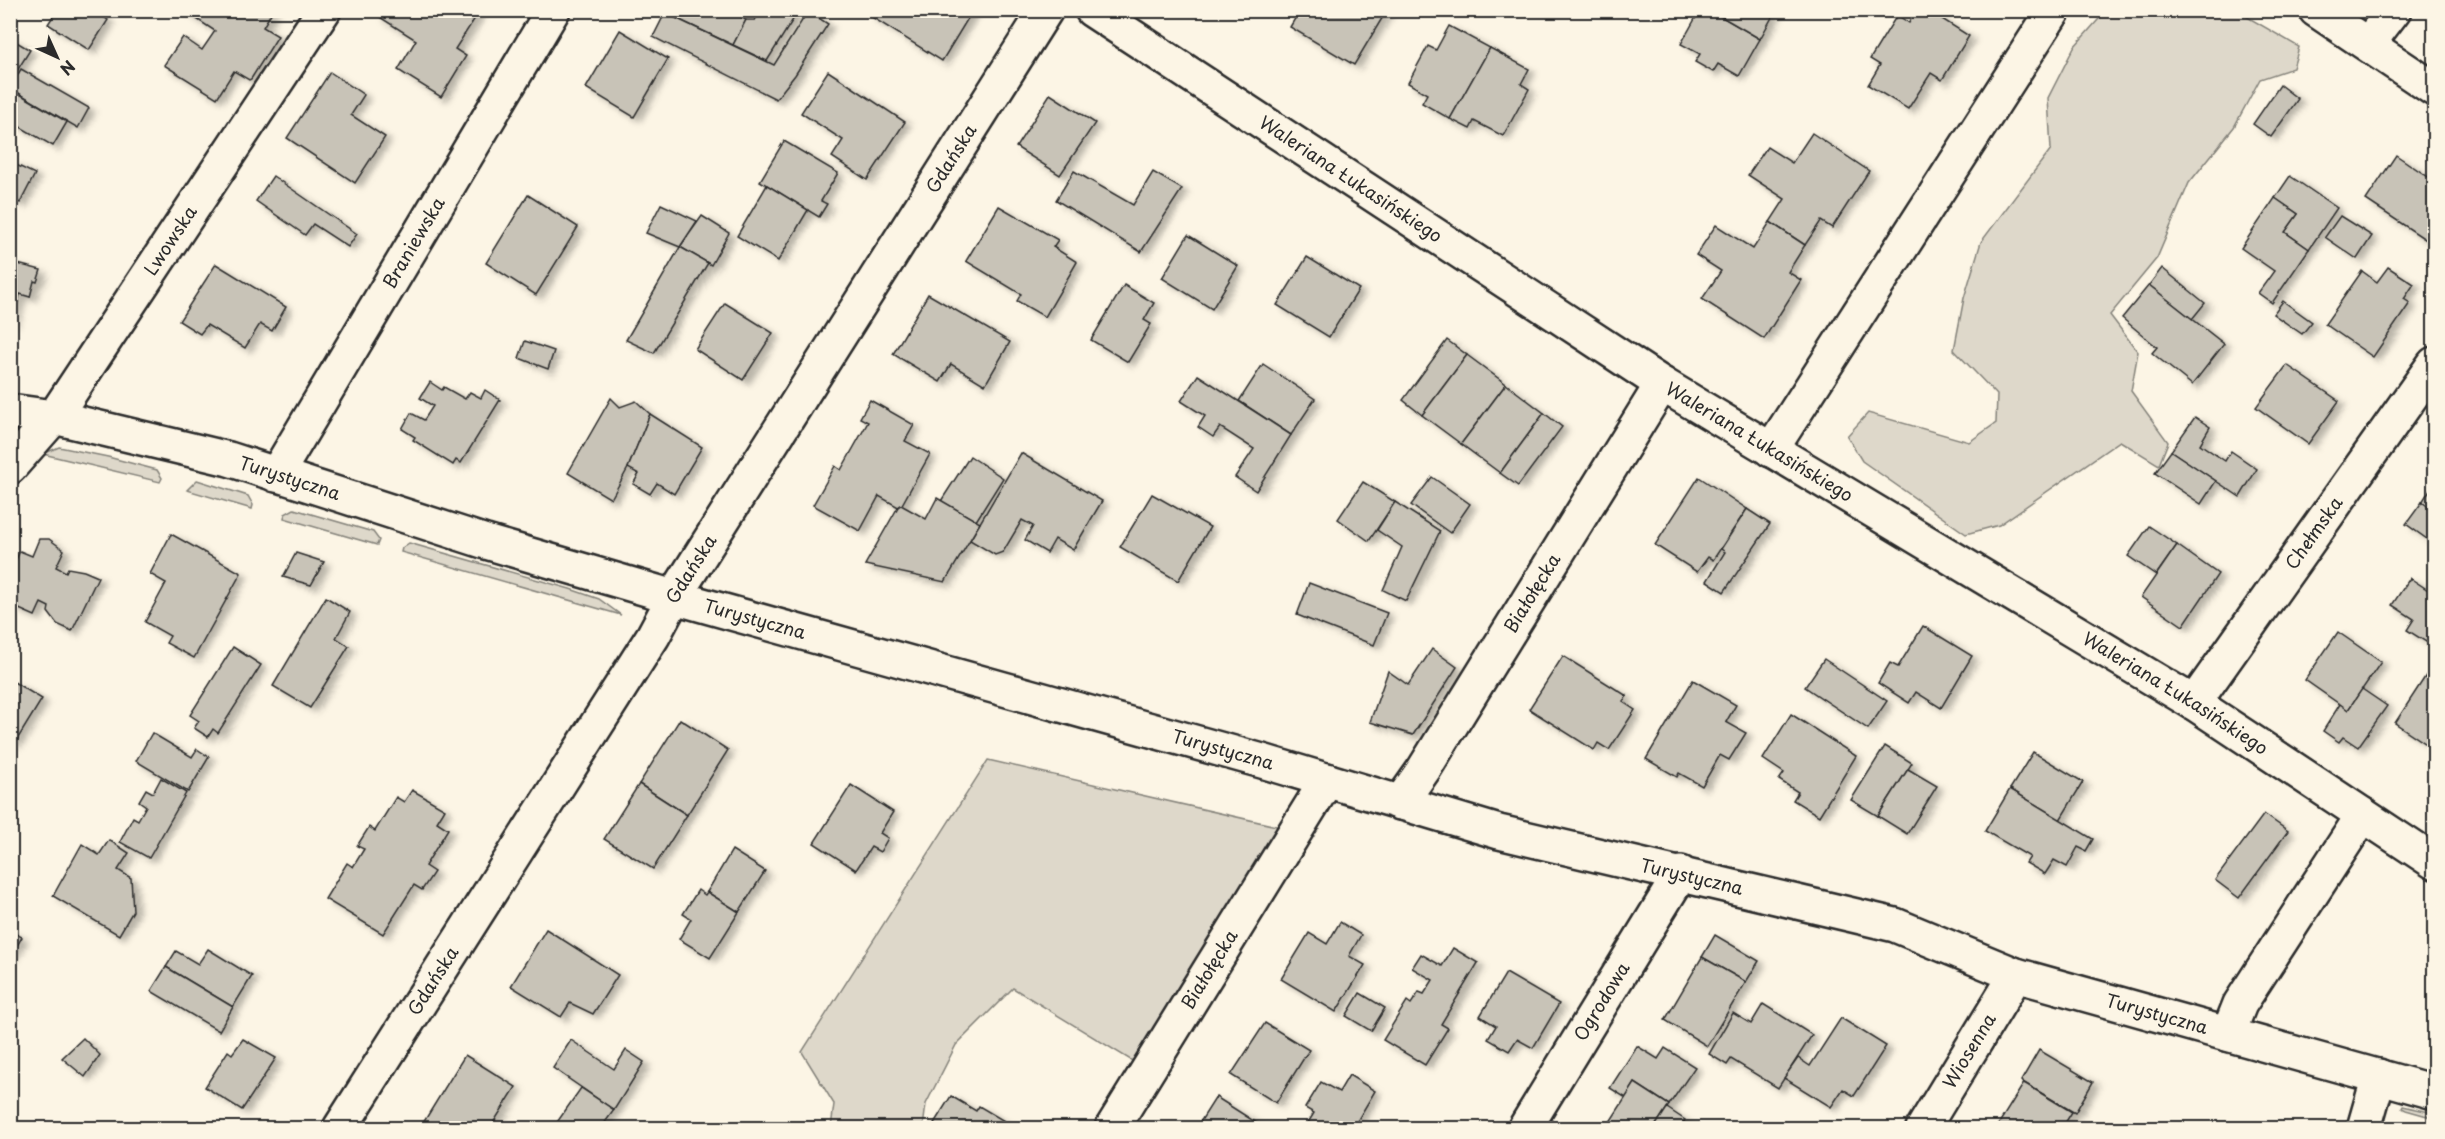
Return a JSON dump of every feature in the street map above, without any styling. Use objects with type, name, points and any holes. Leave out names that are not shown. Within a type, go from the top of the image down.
[{"type":"street","name":"Lwowska","points":[[10,467],[54,417],[324,10]]},
{"type":"street","name":"Braniewska","points":[[276,475],[553,10]]},
{"type":"street","name":"Gdańska","points":[[340,1128],[653,636],[674,597],[1046,10]]},
{"type":"street","name":"Waleriana Łukasińskiego","points":[[1092,10],[1662,384],[2194,703],[2434,862]]},
{"type":"street","points":[[1771,450],[2054,10]]},
{"type":"street","points":[[2316,10],[2434,89]]},
{"type":"street","points":[[2368,44],[2394,10]]},
{"type":"street","name":"Chełmska","points":[[2194,703],[2434,364]]},
{"type":"street","name":"Białołęcka","points":[[1400,803],[1424,769],[1662,384]]},
{"type":"street","name":"Turystyczna","points":[[10,411],[54,417],[229,459],[486,542],[1327,780],[1499,832],[1895,925],[2016,975],[2434,1092]]},
{"type":"street","name":"Białołęcka","points":[[1112,1128],[1327,780]]},
{"type":"street","points":[[2228,1034],[2241,1004],[2363,815]]},
{"type":"street","name":"Ogrodowa","points":[[1525,1128],[1681,873]]},
{"type":"street","name":"Wiosenna","points":[[1923,1128],[2016,975]]},
{"type":"street","points":[[2364,1128],[2379,1076]]},
{"type":"shaded area","points":[[2106,11],[2237,11],[2299,47],[2293,68],[2260,79],[2234,127],[2189,183],[2157,258],[2110,315],[2138,352],[2131,391],[2168,442],[2159,465],[2120,441],[1999,525],[1966,534],[1862,461],[1847,436],[1868,413],[1969,442],[1996,423],[1997,395],[1954,350],[1964,298],[1981,242],[2051,149],[2048,98],[2074,47]]},
{"type":"shaded area","points":[[59,447],[157,470],[162,478],[160,482],[43,454]]},
{"type":"shaded area","points":[[197,480],[248,496],[253,505],[252,509],[187,490]]},
{"type":"shaded area","points":[[294,509],[373,532],[379,540],[377,545],[284,518],[285,514]]},
{"type":"shaded area","points":[[409,543],[570,589],[599,599],[621,615],[401,552],[402,548]]},
{"type":"shaded area","points":[[988,760],[1285,828],[1134,1062],[1013,988],[956,1045],[926,1104],[923,1128],[831,1128],[834,1104],[802,1052]]},
{"type":"shaded area","points":[[2403,1106],[2434,1113],[2434,1118],[2406,1110],[2402,1108]]},
{"type":"building","points":[[57,10],[93,10],[108,20],[89,50],[48,24]]},
{"type":"building","points":[[183,10],[273,10],[263,27],[278,36],[251,79],[234,71],[217,98],[164,65],[183,37],[202,50],[215,31]]},
{"type":"building","points":[[382,10],[479,12],[455,49],[466,56],[441,97],[398,70],[416,40],[378,16]]},
{"type":"building","points":[[666,10],[729,10],[746,20],[733,45],[665,13]]},
{"type":"building","points":[[762,10],[799,10],[767,61],[733,45],[746,20],[755,20]]},
{"type":"building","points":[[873,10],[973,10],[942,61],[870,16]]},
{"type":"building","points":[[1300,10],[1387,10],[1354,65],[1290,27]]},
{"type":"building","points":[[1700,10],[1710,10],[1760,39],[1739,76],[1718,64],[1713,72],[1695,62],[1700,54],[1681,44]]},
{"type":"building","points":[[1710,10],[1776,10],[1760,39]]},
{"type":"building","points":[[1916,10],[1928,10],[1969,36],[1942,80],[1931,73],[1908,109],[1868,85],[1880,65],[1870,59],[1897,15],[1909,23]]},
{"type":"building","points":[[808,11],[828,24],[795,75],[776,99],[653,37],[665,13],[774,65]]},
{"type":"building","points":[[1449,26],[1490,48],[1450,119],[1422,103],[1427,94],[1408,83],[1428,46],[1436,50]]},
{"type":"building","points":[[620,30],[668,59],[634,117],[586,88]]},
{"type":"building","points":[[10,38],[30,50],[10,82]]},
{"type":"building","points":[[1490,48],[1529,69],[1521,84],[1529,89],[1503,136],[1474,121],[1470,129],[1450,119]]},
{"type":"building","points":[[21,69],[89,108],[78,128],[10,88]]},
{"type":"building","points":[[828,71],[905,122],[867,180],[832,157],[843,140],[801,113]]},
{"type":"building","points":[[330,72],[364,95],[351,115],[385,137],[355,183],[287,138]]},
{"type":"building","points":[[2280,85],[2298,99],[2271,137],[2253,124]]},
{"type":"building","points":[[18,93],[67,122],[53,146],[10,121],[10,106]]},
{"type":"building","points":[[1050,94],[1095,123],[1060,175],[1016,147]]},
{"type":"building","points":[[1812,133],[1869,171],[1832,228],[1821,221],[1805,245],[1770,222],[1785,199],[1748,175],[1767,147],[1792,163]]},
{"type":"building","points":[[784,141],[838,173],[821,201],[827,204],[819,217],[760,181]]},
{"type":"building","points":[[2396,155],[2434,181],[2434,245],[2366,200]]},
{"type":"building","points":[[10,162],[35,174],[20,203],[10,198]]},
{"type":"building","points":[[1074,171],[1133,205],[1153,172],[1182,189],[1141,252],[1056,200]]},
{"type":"building","points":[[273,176],[357,234],[348,247],[313,224],[305,235],[256,201]]},
{"type":"building","points":[[2290,176],[2337,208],[2309,249],[2285,232],[2298,214],[2275,198]]},
{"type":"building","points":[[767,185],[808,210],[778,261],[737,236]]},
{"type":"building","points":[[528,195],[578,227],[536,295],[486,263]]},
{"type":"building","points":[[2275,198],[2298,214],[2285,232],[2309,249],[2272,303],[2258,293],[2274,271],[2241,248]]},
{"type":"building","points":[[661,204],[697,221],[680,247],[646,233]]},
{"type":"building","points":[[999,206],[1058,240],[1053,247],[1077,262],[1045,317],[1017,301],[1021,294],[966,261]]},
{"type":"building","points":[[702,216],[729,233],[711,265],[680,247]]},
{"type":"building","points":[[2340,216],[2372,236],[2357,259],[2325,237]]},
{"type":"building","points":[[1770,222],[1805,245],[1788,272],[1801,280],[1764,339],[1702,299],[1721,271],[1696,255],[1716,225],[1753,249]]},
{"type":"building","points":[[1188,235],[1238,266],[1212,309],[1162,278]]},
{"type":"building","points":[[680,247],[708,263],[654,353],[626,340]]},
{"type":"building","points":[[1307,257],[1359,289],[1329,337],[1277,305]]},
{"type":"building","points":[[10,262],[41,270],[37,282],[34,281],[30,297],[20,294],[12,323]]},
{"type":"building","points":[[216,264],[286,307],[272,331],[260,324],[245,348],[207,325],[200,334],[179,321]]},
{"type":"building","points":[[2388,267],[2414,284],[2404,299],[2410,303],[2373,357],[2325,324],[2362,271],[2377,282]]},
{"type":"building","points":[[2162,268],[2205,303],[2192,319],[2149,285]]},
{"type":"building","points":[[1124,285],[1154,303],[1144,320],[1151,324],[1128,362],[1091,340]]},
{"type":"building","points":[[2149,285],[2224,344],[2192,385],[2152,353],[2157,347],[2122,318]]},
{"type":"building","points":[[928,294],[1010,342],[985,385],[951,364],[940,382],[893,354]]},
{"type":"building","points":[[2283,301],[2312,322],[2302,334],[2273,314]]},
{"type":"building","points":[[725,303],[773,333],[743,380],[695,349]]},
{"type":"building","points":[[1447,340],[1467,355],[1422,415],[1403,400]]},
{"type":"building","points":[[525,341],[554,351],[548,369],[519,358]]},
{"type":"building","points":[[1467,355],[1506,384],[1461,444],[1422,415]]},
{"type":"building","points":[[1263,364],[1315,399],[1291,435],[1239,401]]},
{"type":"building","points":[[2287,365],[2339,401],[2308,444],[2256,407]]},
{"type":"building","points":[[1198,375],[1291,435],[1256,491],[1235,477],[1254,449],[1220,427],[1213,437],[1198,427],[1205,416],[1181,401]]},
{"type":"building","points":[[430,382],[442,390],[444,387],[465,399],[470,392],[481,398],[485,390],[500,400],[461,463],[456,460],[453,465],[413,440],[415,437],[402,429],[411,413],[424,420],[433,406],[420,398]]},
{"type":"building","points":[[1506,384],[1544,413],[1500,473],[1461,444]]},
{"type":"building","points":[[611,398],[620,407],[636,401],[650,414],[628,468],[611,499],[568,473]]},
{"type":"building","points":[[870,400],[914,425],[905,441],[930,454],[900,508],[879,496],[860,531],[813,505],[835,466],[841,470],[868,422],[860,418]]},
{"type":"building","points":[[1544,413],[1562,427],[1518,486],[1500,473]]},
{"type":"building","points":[[650,414],[702,447],[674,494],[657,483],[650,494],[633,484],[639,474],[628,468]]},
{"type":"building","points":[[2195,417],[2210,427],[2200,444],[2225,461],[2231,451],[2257,469],[2240,497],[2171,451]]},
{"type":"building","points":[[2171,451],[2216,481],[2201,504],[2155,473]]},
{"type":"building","points":[[1021,453],[1102,501],[1073,550],[1055,539],[1047,553],[1025,540],[1033,526],[1022,520],[1003,552],[995,555],[970,540]]},
{"type":"building","points":[[970,456],[1003,478],[976,521],[941,501]]},
{"type":"building","points":[[1432,477],[1470,504],[1450,533],[1411,505]]},
{"type":"building","points":[[1699,477],[1747,509],[1713,560],[1708,557],[1697,572],[1655,545]]},
{"type":"building","points":[[1363,482],[1395,502],[1369,541],[1338,519]]},
{"type":"building","points":[[2434,483],[2434,511],[2422,502]]},
{"type":"building","points":[[1152,494],[1210,527],[1178,581],[1120,547]]},
{"type":"building","points":[[937,498],[980,523],[945,582],[865,565],[898,507],[901,505],[926,519]]},
{"type":"building","points":[[1395,502],[1440,531],[1406,601],[1383,590],[1402,547],[1377,530]]},
{"type":"building","points":[[2422,502],[2434,511],[2434,544],[2406,524]]},
{"type":"building","points":[[1747,509],[1770,524],[1724,592],[1707,581],[1725,552],[1721,549]]},
{"type":"building","points":[[2149,526],[2177,545],[2156,575],[2128,556]]},
{"type":"building","points":[[171,534],[241,573],[194,658],[166,643],[170,636],[145,622],[166,583],[150,574]]},
{"type":"building","points":[[39,539],[49,539],[64,550],[56,567],[66,572],[68,568],[84,571],[98,577],[72,631],[57,624],[48,612],[49,607],[41,603],[35,616],[10,605],[10,572],[20,551],[32,556]]},
{"type":"building","points":[[2177,545],[2218,574],[2183,626],[2141,597]]},
{"type":"building","points":[[296,553],[324,562],[311,585],[283,577]]},
{"type":"building","points":[[2410,578],[2434,594],[2434,647],[2407,630],[2414,619],[2392,605]]},
{"type":"building","points":[[1309,583],[1387,613],[1374,645],[1297,615]]},
{"type":"building","points":[[326,597],[350,612],[336,638],[349,646],[310,708],[273,686]]},
{"type":"building","points":[[1923,626],[1972,656],[1941,708],[1916,692],[1909,703],[1878,683],[1890,663],[1898,667]]},
{"type":"building","points":[[2338,632],[2381,662],[2348,710],[2305,680]]},
{"type":"building","points":[[233,647],[261,665],[218,733],[213,729],[208,737],[194,728],[199,721],[190,715]]},
{"type":"building","points":[[1432,649],[1457,667],[1413,735],[1370,722],[1388,671],[1408,685]]},
{"type":"building","points":[[1563,656],[1627,696],[1623,702],[1635,710],[1609,750],[1598,743],[1594,750],[1529,709]]},
{"type":"building","points":[[1824,659],[1887,701],[1868,729],[1805,687]]},
{"type":"building","points":[[2427,674],[2434,680],[2434,749],[2395,723]]},
{"type":"building","points":[[1693,680],[1736,705],[1726,722],[1746,733],[1729,760],[1720,755],[1702,786],[1679,773],[1677,777],[1646,759]]},
{"type":"building","points":[[14,682],[42,699],[15,743],[10,740],[10,687]]},
{"type":"building","points":[[2362,689],[2387,706],[2358,747],[2343,737],[2339,742],[2323,731],[2340,704],[2348,710]]},
{"type":"building","points":[[1791,714],[1856,756],[1819,816],[1793,800],[1798,792],[1779,780],[1784,773],[1763,759]]},
{"type":"building","points":[[680,719],[728,750],[687,815],[639,784]]},
{"type":"building","points":[[152,733],[192,757],[197,749],[209,757],[188,792],[136,761]]},
{"type":"building","points":[[1885,746],[1912,763],[1878,816],[1851,800]]},
{"type":"building","points":[[2033,752],[2083,782],[2060,820],[2010,789]]},
{"type":"building","points":[[1908,769],[1937,786],[1907,834],[1878,816]]},
{"type":"building","points":[[161,778],[186,793],[149,858],[120,842],[133,817],[138,820],[146,806],[139,801],[146,789],[153,793]]},
{"type":"building","points":[[2434,783],[2434,800],[2427,795]]},
{"type":"building","points":[[639,784],[687,815],[653,869],[604,839]]},
{"type":"building","points":[[851,785],[893,812],[880,833],[888,838],[880,852],[871,847],[856,870],[814,843]]},
{"type":"building","points":[[2010,789],[2093,839],[2086,851],[2078,847],[2067,867],[2054,860],[2045,874],[2026,863],[2030,857],[1985,831]]},
{"type":"building","points":[[412,790],[445,809],[437,822],[448,829],[425,866],[434,872],[422,890],[414,885],[383,934],[325,899],[347,863],[353,867],[364,849],[357,846],[369,827],[375,831],[396,797],[404,802]]},
{"type":"building","points":[[2264,814],[2288,831],[2239,898],[2215,880]]},
{"type":"building","points":[[109,840],[129,853],[118,870],[131,878],[133,911],[119,935],[53,896],[82,844],[99,855]]},
{"type":"building","points":[[732,850],[765,871],[739,912],[707,892]]},
{"type":"building","points":[[698,890],[705,895],[707,892],[739,912],[710,958],[679,939],[691,919],[683,914]]},
{"type":"building","points":[[1340,922],[1361,935],[1349,956],[1365,965],[1336,1012],[1281,979],[1309,933],[1327,944]]},
{"type":"building","points":[[546,929],[618,975],[593,1014],[570,1003],[561,1017],[511,986]]},
{"type":"building","points":[[10,931],[22,937],[10,958]]},
{"type":"building","points":[[1715,935],[1759,961],[1746,982],[1702,957]]},
{"type":"building","points":[[1453,948],[1478,963],[1441,1024],[1448,1028],[1425,1065],[1383,1040],[1407,1001],[1411,1004],[1419,992],[1424,994],[1433,980],[1412,968],[1421,954],[1442,966]]},
{"type":"building","points":[[208,949],[252,976],[233,1007],[166,967],[176,951],[198,964]]},
{"type":"building","points":[[1702,957],[1746,982],[1707,1046],[1665,1020]]},
{"type":"building","points":[[166,967],[233,1007],[219,1031],[151,991]]},
{"type":"building","points":[[1506,973],[1559,1004],[1533,1048],[1517,1039],[1509,1051],[1488,1039],[1496,1026],[1480,1016]]},
{"type":"building","points":[[1360,993],[1385,1008],[1371,1031],[1346,1016]]},
{"type":"building","points":[[1763,1004],[1812,1035],[1778,1088],[1731,1059],[1727,1065],[1709,1054],[1733,1013],[1751,1024]]},
{"type":"building","points":[[1841,1018],[1886,1046],[1854,1096],[1843,1089],[1831,1107],[1784,1078],[1798,1058],[1810,1066]]},
{"type":"building","points":[[1265,1023],[1309,1050],[1276,1103],[1231,1075]]},
{"type":"building","points":[[83,1038],[100,1055],[85,1077],[62,1058]]},
{"type":"building","points":[[243,1039],[276,1058],[242,1110],[205,1087],[228,1051],[232,1054]]},
{"type":"building","points":[[571,1040],[614,1069],[626,1050],[644,1062],[614,1110],[553,1068]]},
{"type":"building","points":[[1637,1046],[1658,1059],[1665,1048],[1695,1067],[1669,1105],[1635,1083],[1626,1098],[1610,1088]]},
{"type":"building","points":[[2039,1050],[2093,1082],[2075,1113],[2021,1081]]},
{"type":"building","points":[[465,1055],[516,1087],[490,1128],[420,1128]]},
{"type":"building","points":[[1349,1075],[1375,1091],[1353,1128],[1339,1128],[1329,1123],[1326,1128],[1306,1126],[1314,1113],[1305,1108],[1321,1082],[1339,1092]]},
{"type":"building","points":[[1635,1083],[1669,1105],[1654,1128],[1606,1128]]},
{"type":"building","points":[[2024,1083],[2072,1112],[2062,1128],[1996,1128]]},
{"type":"building","points":[[581,1088],[614,1110],[601,1128],[553,1128]]},
{"type":"building","points":[[951,1096],[976,1111],[979,1106],[1016,1128],[931,1128]]},
{"type":"building","points":[[1216,1097],[1260,1125],[1258,1128],[1189,1128],[1192,1124],[1197,1127]]},
{"type":"building","points":[[1667,1108],[1685,1120],[1680,1128],[1654,1128]]}]
